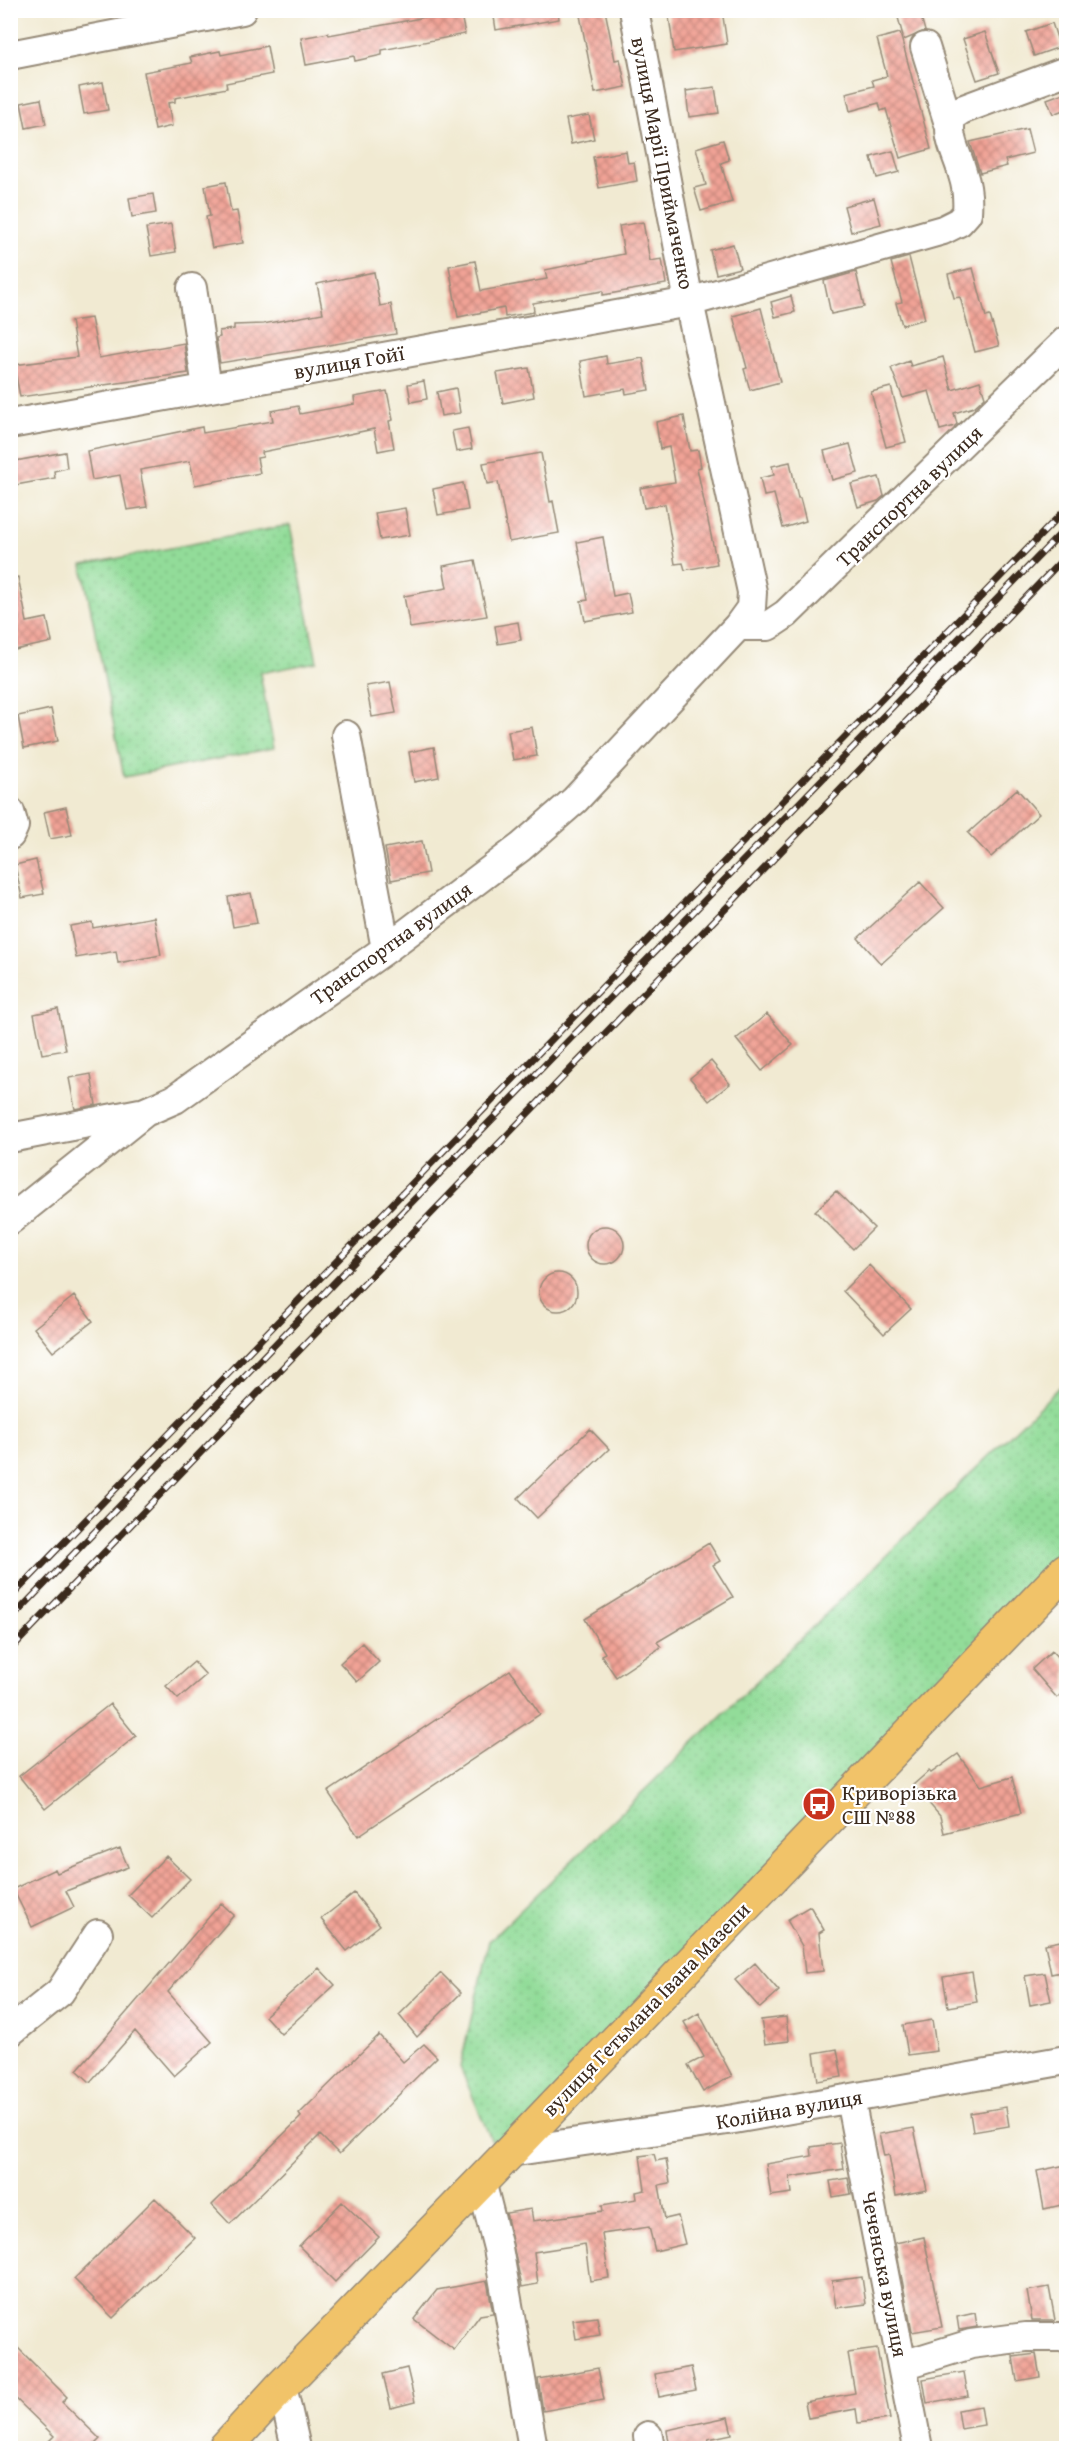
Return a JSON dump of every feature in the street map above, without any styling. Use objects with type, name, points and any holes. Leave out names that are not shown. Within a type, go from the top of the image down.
[{"type":"main road","name":"вулиця Гетьмана Івана Мазепи","points":[[225,2448],[1066,1570]]},
{"type":"street","points":[[10,55],[195,15],[242,10]]},
{"type":"street","name":"вулиця Марії Приймаченко","points":[[634,10],[689,302],[943,230],[959,222],[967,213],[964,177],[949,135],[949,124],[925,47]]},
{"type":"street","points":[[949,124],[952,116],[961,110],[1066,71]]},
{"type":"street","points":[[192,288],[207,388]]},
{"type":"street","name":"вулиця Гойї","points":[[10,424],[689,302]]},
{"type":"street","name":"Транспортна вулиця","points":[[10,1220],[145,1112],[175,1099],[386,949],[521,847],[575,800],[738,626],[751,609],[752,592],[689,302]]},
{"type":"street","name":"Транспортна вулиця","points":[[738,626],[768,626],[786,614],[1066,341]]},
{"type":"street","points":[[346,735],[386,949]]},
{"type":"street","points":[[10,1138],[145,1112]]},
{"type":"street","points":[[10,2032],[60,1992],[98,1934]]},
{"type":"street","name":"Колійна вулиця","points":[[510,2152],[734,2119],[1066,2060]]},
{"type":"street","name":"Чеченська вулиця","points":[[850,2099],[918,2448]]},
{"type":"street","points":[[481,2181],[498,2248],[533,2448]]},
{"type":"street","points":[[903,2366],[971,2344],[1014,2338],[1066,2337]]},
{"type":"street","points":[[282,2386],[296,2448]]},
{"type":"green space","points":[[290,525],[317,662],[260,673],[274,748],[124,777],[82,565]]},
{"type":"green space","points":[[1066,1381],[1066,1573],[502,2165],[460,2067],[489,1941]]},
{"type":"building","points":[[441,10],[460,10],[465,34],[382,50],[382,55],[355,61],[354,56],[306,65],[301,38],[441,14]]},
{"type":"building","points":[[493,10],[558,10],[559,19],[496,30]]},
{"type":"building","points":[[579,10],[605,10],[615,60],[620,59],[626,87],[595,93]]},
{"type":"building","points":[[668,10],[722,10],[727,44],[674,52]]},
{"type":"building","points":[[896,10],[919,10],[925,31],[904,40]]},
{"type":"building","points":[[1052,23],[1060,47],[1034,56],[1026,32]]},
{"type":"building","points":[[985,32],[999,73],[977,80],[963,39]]},
{"type":"building","points":[[900,33],[931,149],[900,158],[886,109],[881,111],[879,103],[850,111],[846,93],[874,86],[872,80],[887,76],[877,39]]},
{"type":"building","points":[[267,46],[272,74],[226,83],[227,88],[175,98],[175,102],[168,103],[172,126],[155,130],[144,72],[192,63],[190,57],[220,51],[221,55]]},
{"type":"building","points":[[103,82],[108,110],[84,114],[79,87]]},
{"type":"building","points":[[715,87],[719,113],[689,117],[686,91]]},
{"type":"building","points":[[1066,92],[1066,109],[1053,114],[1047,99]]},
{"type":"building","points":[[41,99],[46,124],[26,128],[21,103]]},
{"type":"building","points":[[589,115],[594,139],[571,144],[566,119]]},
{"type":"building","points":[[1027,129],[1033,153],[1005,160],[1007,166],[980,173],[970,142]]},
{"type":"building","points":[[723,140],[729,160],[721,163],[732,202],[701,211],[694,188],[706,185],[696,148]]},
{"type":"building","points":[[626,151],[628,163],[634,162],[637,181],[599,188],[593,157]]},
{"type":"building","points":[[893,151],[899,172],[877,178],[871,157]]},
{"type":"building","points":[[226,182],[231,212],[237,211],[243,243],[212,248],[206,217],[210,216],[205,186]]},
{"type":"building","points":[[153,194],[156,213],[132,217],[129,198]]},
{"type":"building","points":[[874,198],[881,224],[851,232],[844,206]]},
{"type":"building","points":[[643,222],[650,261],[662,259],[666,284],[603,295],[603,291],[533,303],[534,312],[505,317],[504,308],[458,317],[449,266],[475,261],[481,291],[547,279],[545,270],[624,254],[619,226]]},
{"type":"building","points":[[171,224],[176,252],[151,256],[146,228]]},
{"type":"building","points":[[733,244],[740,268],[716,274],[710,250]]},
{"type":"building","points":[[909,257],[925,319],[902,325],[896,303],[902,302],[891,262]]},
{"type":"building","points":[[973,268],[986,317],[990,316],[999,346],[975,352],[960,297],[954,298],[948,274]]},
{"type":"building","points":[[374,272],[380,306],[391,304],[396,334],[220,363],[216,338],[220,337],[219,331],[234,329],[234,325],[263,324],[323,313],[317,284]]},
{"type":"building","points":[[856,272],[864,307],[831,314],[824,281]]},
{"type":"building","points":[[791,296],[795,312],[775,317],[771,302]]},
{"type":"building","points":[[761,308],[780,382],[750,390],[744,369],[747,368],[733,316]]},
{"type":"building","points":[[91,318],[99,358],[184,343],[188,373],[20,397],[14,365],[77,357],[71,321]]},
{"type":"building","points":[[606,356],[607,364],[643,358],[649,390],[626,394],[625,389],[586,396],[580,361]]},
{"type":"building","points":[[943,357],[952,390],[980,381],[985,397],[974,407],[954,413],[957,424],[955,426],[940,430],[929,391],[903,398],[891,368],[909,361],[911,366]]},
{"type":"building","points":[[529,368],[534,397],[503,403],[497,373]]},
{"type":"building","points":[[424,381],[427,399],[411,402],[408,384]]},
{"type":"building","points":[[891,387],[906,442],[886,447],[871,392]]},
{"type":"building","points":[[456,388],[460,413],[441,416],[437,392]]},
{"type":"building","points":[[387,391],[393,420],[389,421],[394,448],[378,451],[374,429],[262,452],[263,457],[257,458],[260,473],[195,485],[190,461],[140,470],[147,507],[127,510],[120,475],[92,480],[87,451],[202,427],[203,433],[273,421],[271,411],[298,406],[300,414],[355,404],[354,397]]},
{"type":"building","points":[[684,416],[690,451],[698,450],[701,467],[697,468],[717,564],[685,570],[683,563],[675,564],[665,504],[644,508],[640,488],[675,482],[669,447],[660,449],[656,422]]},
{"type":"building","points":[[468,428],[472,449],[456,452],[452,431]]},
{"type":"building","points":[[850,444],[858,473],[832,480],[824,451]]},
{"type":"building","points":[[65,452],[67,468],[54,471],[55,478],[10,486],[10,462]]},
{"type":"building","points":[[541,453],[550,502],[553,501],[559,533],[509,542],[498,482],[487,484],[483,463]]},
{"type":"building","points":[[790,462],[806,521],[783,528],[774,494],[764,496],[760,478],[774,475],[772,466]]},
{"type":"building","points":[[879,477],[884,496],[878,501],[858,507],[851,484]]},
{"type":"building","points":[[463,483],[468,510],[438,515],[433,489]]},
{"type":"building","points":[[405,508],[410,535],[380,540],[375,513]]},
{"type":"building","points":[[603,537],[613,596],[628,593],[632,612],[585,621],[581,601],[588,600],[577,542]]},
{"type":"building","points":[[475,560],[487,616],[410,628],[404,596],[447,588],[443,566]]},
{"type":"building","points":[[18,577],[27,622],[47,618],[52,642],[10,651],[10,578]]},
{"type":"building","points":[[518,622],[521,640],[498,644],[495,626]]},
{"type":"building","points":[[390,682],[396,713],[372,717],[366,686]]},
{"type":"building","points":[[51,709],[58,741],[24,748],[18,716]]},
{"type":"building","points":[[532,727],[537,756],[513,760],[508,731]]},
{"type":"building","points":[[434,747],[439,777],[414,782],[409,752]]},
{"type":"building","points":[[1017,789],[1039,814],[991,857],[968,833]]},
{"type":"building","points":[[66,807],[72,835],[50,839],[44,812]]},
{"type":"building","points":[[422,841],[428,873],[391,880],[385,848]]},
{"type":"building","points":[[36,860],[44,894],[22,898],[15,865]]},
{"type":"building","points":[[920,882],[944,908],[881,964],[858,938]]},
{"type":"building","points":[[251,893],[257,923],[233,927],[228,897]]},
{"type":"building","points":[[154,917],[161,955],[118,963],[116,951],[76,958],[70,926],[92,922],[93,928]]},
{"type":"building","points":[[58,1009],[66,1050],[42,1054],[34,1014]]},
{"type":"building","points":[[767,1014],[793,1045],[762,1071],[736,1039]]},
{"type":"building","points":[[711,1061],[730,1084],[709,1101],[690,1078]]},
{"type":"building","points":[[91,1074],[96,1105],[75,1109],[69,1078]]},
{"type":"building","points":[[836,1191],[874,1228],[853,1249],[815,1211]]},
{"type":"building","points":[[605,1226],[619,1231],[624,1245],[619,1259],[605,1264],[591,1259],[586,1245],[591,1231]]},
{"type":"building","points":[[869,1265],[911,1309],[884,1334],[843,1291]]},
{"type":"building","points":[[558,1273],[572,1278],[577,1292],[572,1306],[558,1311],[544,1306],[539,1292],[544,1278]]},
{"type":"building","points":[[74,1296],[93,1321],[53,1352],[34,1328]]},
{"type":"building","points":[[590,1429],[609,1449],[537,1518],[518,1498]]},
{"type":"building","points":[[709,1543],[720,1561],[713,1565],[733,1597],[657,1642],[661,1647],[616,1677],[601,1655],[605,1653],[585,1619]]},
{"type":"building","points":[[362,1643],[379,1662],[357,1682],[340,1663]]},
{"type":"building","points":[[1052,1651],[1066,1667],[1066,1689],[1057,1698],[1032,1669]]},
{"type":"building","points":[[194,1662],[206,1675],[178,1699],[166,1686]]},
{"type":"building","points":[[510,1670],[540,1714],[358,1836],[328,1792]]},
{"type":"building","points":[[110,1704],[136,1736],[45,1809],[19,1776]]},
{"type":"building","points":[[958,1754],[981,1786],[1012,1777],[1021,1813],[944,1833],[940,1816],[913,1785],[929,1771],[931,1773]]},
{"type":"building","points":[[120,1848],[128,1867],[66,1891],[74,1907],[32,1927],[13,1889],[55,1869],[57,1873]]},
{"type":"building","points":[[166,1856],[190,1879],[152,1918],[128,1895]]},
{"type":"building","points":[[354,1893],[380,1925],[347,1951],[321,1919]]},
{"type":"building","points":[[221,1903],[234,1915],[168,1992],[212,2042],[174,2076],[135,2031],[90,2082],[77,2070]]},
{"type":"building","points":[[810,1906],[824,1930],[819,1933],[823,1971],[805,1973],[802,1946],[787,1920]]},
{"type":"building","points":[[1066,1940],[1066,1971],[1051,1974],[1045,1944]]},
{"type":"building","points":[[755,1963],[779,1991],[760,2008],[735,1980]]},
{"type":"building","points":[[319,1968],[335,1985],[281,2034],[265,2016]]},
{"type":"building","points":[[972,1972],[977,2002],[948,2007],[943,1977]]},
{"type":"building","points":[[441,1973],[461,1993],[417,2037],[399,2015]]},
{"type":"building","points":[[1045,1973],[1051,2001],[1030,2005],[1025,1976]]},
{"type":"building","points":[[699,2013],[732,2076],[703,2092],[688,2065],[704,2057],[684,2022]]},
{"type":"building","points":[[786,2017],[789,2041],[765,2044],[761,2020]]},
{"type":"building","points":[[932,2020],[937,2051],[908,2055],[903,2025]]},
{"type":"building","points":[[379,2035],[403,2062],[424,2044],[437,2057],[339,2154],[320,2135],[230,2224],[212,2205],[301,2117],[299,2114]]},
{"type":"building","points":[[837,2049],[842,2077],[818,2081],[814,2053]]},
{"type":"building","points":[[1006,2107],[1009,2126],[973,2132],[970,2113]]},
{"type":"building","points":[[914,2128],[927,2190],[896,2196],[889,2155],[884,2156],[879,2134]]},
{"type":"building","points":[[840,2143],[844,2169],[790,2177],[792,2193],[771,2196],[766,2164],[812,2156],[811,2147]]},
{"type":"building","points":[[654,2154],[656,2161],[666,2159],[670,2183],[659,2185],[665,2219],[678,2216],[685,2244],[655,2251],[649,2227],[602,2234],[609,2278],[590,2281],[585,2244],[534,2252],[538,2284],[522,2287],[506,2213],[531,2209],[533,2221],[603,2211],[602,2205],[637,2199],[636,2192],[645,2190],[640,2156]]},
{"type":"building","points":[[1066,2165],[1066,2204],[1044,2209],[1037,2171]]},
{"type":"building","points":[[848,2178],[851,2194],[833,2197],[830,2181]]},
{"type":"building","points":[[155,2198],[195,2238],[113,2318],[74,2279]]},
{"type":"building","points":[[342,2202],[379,2237],[335,2282],[299,2246]]},
{"type":"building","points":[[924,2237],[942,2327],[912,2332],[895,2243]]},
{"type":"building","points":[[862,2277],[866,2304],[836,2308],[832,2281]]},
{"type":"building","points":[[487,2281],[493,2313],[480,2315],[454,2350],[414,2319],[437,2290]]},
{"type":"building","points":[[1049,2287],[1055,2320],[1032,2320],[1027,2291]]},
{"type":"building","points":[[975,2313],[977,2327],[959,2330],[957,2317]]},
{"type":"building","points":[[597,2317],[600,2335],[576,2339],[573,2320]]},
{"type":"building","points":[[10,2340],[67,2397],[62,2402],[100,2439],[91,2448],[42,2448],[54,2436],[10,2393]]},
{"type":"building","points":[[877,2349],[890,2419],[858,2423],[856,2409],[808,2418],[805,2402],[855,2393],[848,2353]]},
{"type":"building","points":[[1036,2354],[1040,2377],[1017,2381],[1013,2357]]},
{"type":"building","points":[[691,2367],[696,2390],[659,2397],[655,2374]]},
{"type":"building","points":[[407,2368],[415,2402],[391,2408],[383,2374]]},
{"type":"building","points":[[598,2368],[604,2400],[543,2411],[538,2379]]},
{"type":"building","points":[[964,2372],[968,2396],[927,2403],[923,2379]]},
{"type":"building","points":[[981,2406],[984,2425],[961,2429],[958,2410]]},
{"type":"building","points":[[728,2417],[732,2434],[708,2439],[710,2448],[670,2448],[667,2430]]},
{"type":"railway","points":[[10,1598],[1066,509]]},
{"type":"railway","points":[[10,1620],[1066,528]]},
{"type":"railway","points":[[10,1650],[1066,556]]},
{"type":"place","name":"Криворізька СШ №88","points":[[819,1804]]}]
